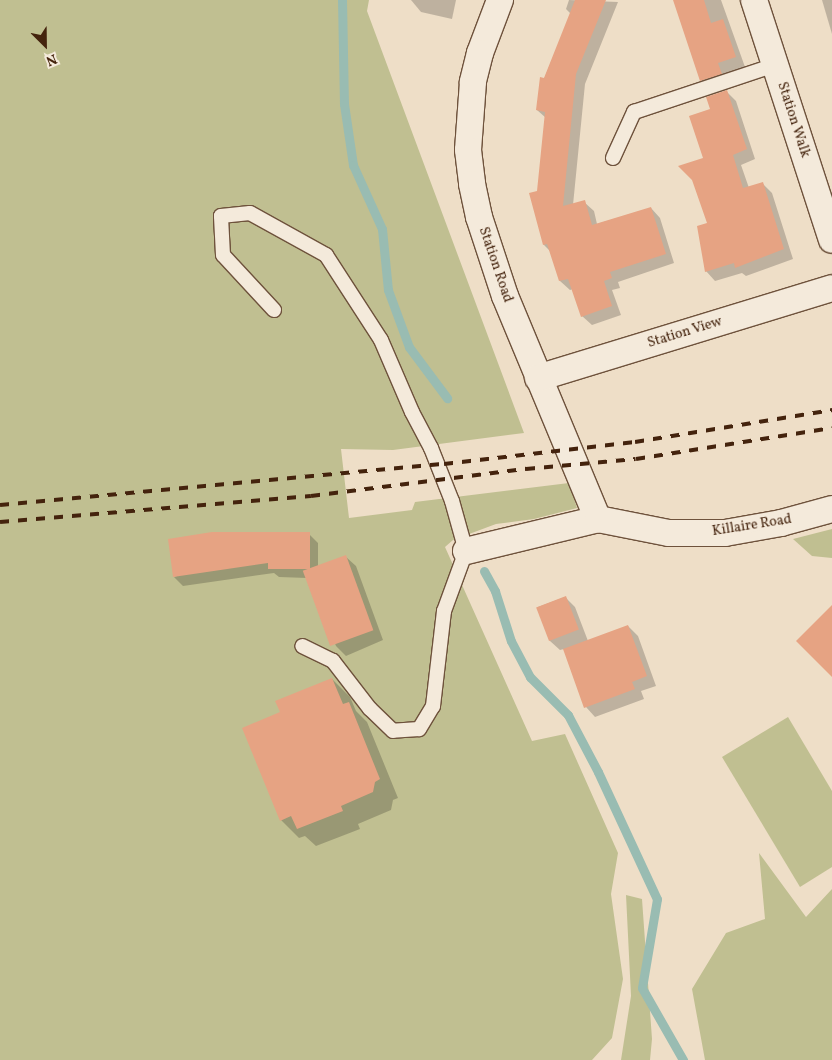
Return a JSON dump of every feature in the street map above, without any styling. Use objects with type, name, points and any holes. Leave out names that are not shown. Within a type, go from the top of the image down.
[{"type":"street","name":"Station Road","points":[[500,0],[480,53],[473,82],[468,150],[472,184],[479,217],[504,296],[598,519]]},
{"type":"street","name":"Station Walk","points":[[754,0],[832,240]]},
{"type":"street","name":"Station View","points":[[538,378],[832,288]]},
{"type":"street","name":"Killaire Road","points":[[466,551],[598,519],[669,533],[725,533],[781,524],[832,509]]},
{"type":"lane","points":[[613,158],[634,112],[775,65]]},
{"type":"lane","points":[[274,310],[223,255],[221,216],[250,213],[326,255],[382,340],[412,412],[431,448],[452,501],[466,551],[444,611],[433,706],[418,729],[393,731],[370,709],[332,661],[302,646]]},
{"type":"shaded area","points":[[0,0],[369,0],[367,11],[524,433],[393,450],[341,449],[349,518],[412,510],[415,502],[569,483],[577,508],[534,519],[496,524],[453,540],[445,547],[532,741],[565,734],[618,853],[611,894],[623,979],[612,1038],[592,1060],[0,1060]]},
{"type":"shaded area","points":[[832,529],[832,558],[812,556],[793,539]]},
{"type":"shaded area","points":[[788,717],[832,791],[832,867],[800,887],[722,757]]},
{"type":"shaded area","points":[[759,853],[806,917],[832,889],[832,1060],[705,1060],[692,989],[726,933],[765,919]]},
{"type":"shaded area","points":[[626,895],[642,899],[652,1039],[650,1060],[621,1060],[631,996]]},
{"type":"building","points":[[575,0],[606,0],[576,74],[563,206],[585,200],[592,225],[651,207],[666,254],[610,272],[612,278],[604,281],[612,306],[581,317],[568,279],[559,281],[547,244],[543,245],[529,193],[537,191],[545,112],[536,110],[540,77],[544,78]]},
{"type":"building","points":[[673,0],[704,0],[711,23],[723,19],[736,57],[718,63],[722,74],[700,81]]},
{"type":"building","points":[[727,90],[747,149],[733,155],[743,188],[763,182],[784,249],[735,268],[734,263],[705,272],[697,226],[707,223],[692,180],[678,166],[703,158],[689,116],[710,109],[706,97]]},
{"type":"building","points":[[212,532],[310,532],[310,569],[268,569],[268,563],[173,577],[168,539]]},
{"type":"building","points":[[346,555],[373,630],[330,646],[303,571]]},
{"type":"building","points":[[566,596],[579,630],[549,641],[536,607]]},
{"type":"building","points":[[832,605],[832,677],[796,641]]},
{"type":"building","points":[[628,625],[647,676],[632,682],[635,689],[584,708],[563,649]]},
{"type":"building","points":[[332,678],[343,704],[349,702],[380,779],[375,782],[373,792],[341,806],[343,811],[297,829],[291,816],[280,821],[242,728],[280,712],[275,701]]},
{"type":"waterway","points":[[342,0],[344,104],[353,165],[382,229],[388,290],[409,347],[447,398]]},
{"type":"waterway","points":[[484,571],[495,591],[511,641],[530,677],[568,715],[598,772],[657,899],[642,988],[683,1060]]},
{"type":"railway","points":[[0,505],[444,464],[635,442],[832,410]]},
{"type":"railway","points":[[0,522],[311,496],[526,469],[636,459],[832,428]]}]
